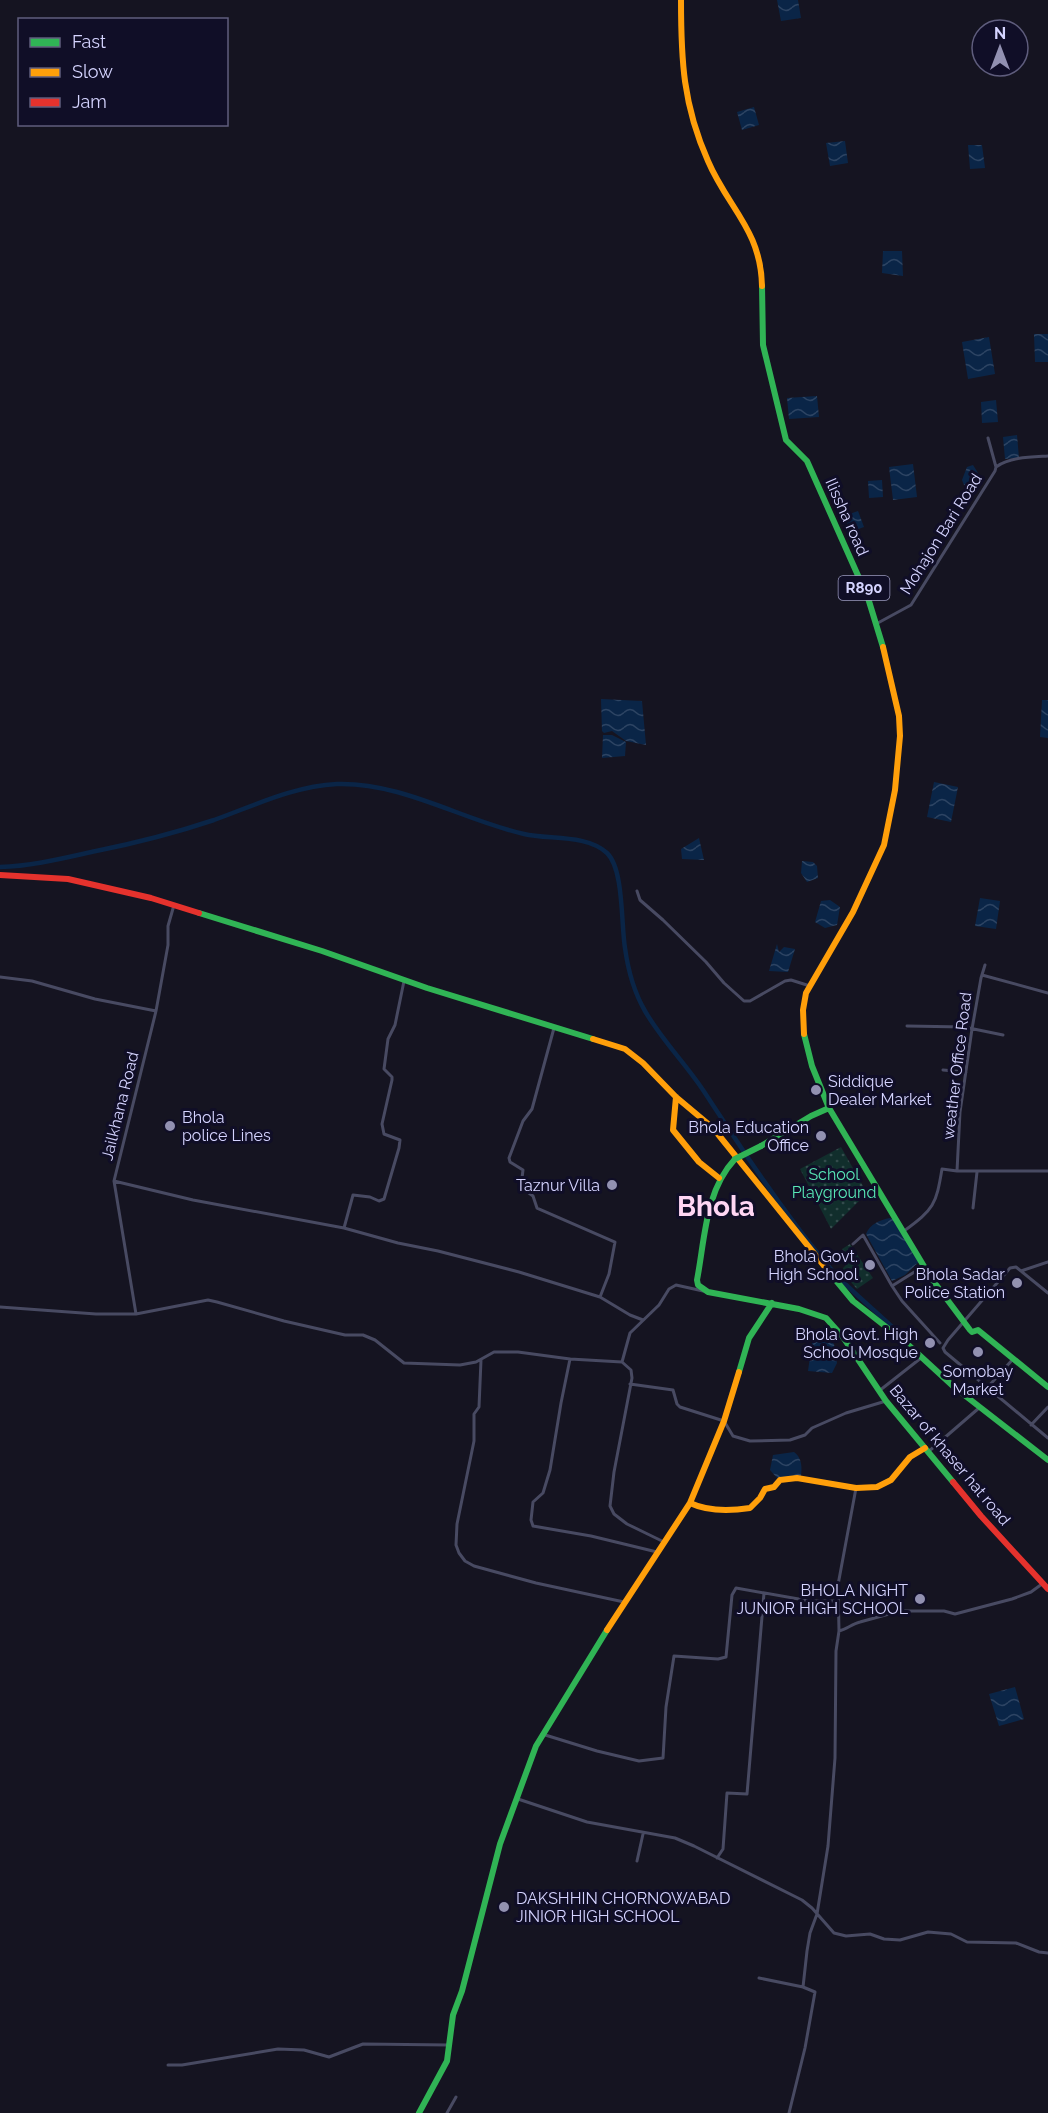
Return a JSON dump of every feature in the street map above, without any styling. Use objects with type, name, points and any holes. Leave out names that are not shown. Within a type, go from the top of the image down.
[{"type":"street","name":"Ilissha road","points":[[681,0],[684,86],[693,124],[709,164],[750,233],[759,258],[762,280],[763,345],[786,440],[807,461],[868,598],[887,661],[899,716],[900,736],[891,814],[884,845],[853,912],[806,993],[803,1004],[804,1040],[813,1073],[829,1108],[924,1266],[964,1322]]},
{"type":"street","name":"Mohajon Bari Road","points":[[876,624],[911,605],[996,467],[988,438]]},
{"type":"street","points":[[996,467],[1012,460],[1048,456]]},
{"type":"street","points":[[0,875],[68,879],[174,905],[625,1049],[713,1128],[853,1300],[1000,1425],[1025,1441],[1048,1460]]},
{"type":"street","points":[[636,891],[640,900],[744,1001],[785,981],[791,980],[810,986]]},
{"type":"street","name":"Jailkhana Road","points":[[136,1314],[114,1181],[156,1011],[168,945],[168,926],[174,905]]},
{"type":"street","name":"weather Office Road","points":[[957,1172],[960,1112],[972,1029],[985,965]]},
{"type":"street","points":[[982,975],[1048,993]]},
{"type":"street","points":[[0,977],[32,981],[95,999],[156,1011]]},
{"type":"street","points":[[344,1228],[353,1195],[370,1197],[379,1201],[384,1199],[399,1148],[400,1140],[384,1134],[382,1124],[392,1080],[384,1069],[388,1039],[395,1025],[404,980]]},
{"type":"street","points":[[555,1026],[532,1109],[523,1120],[509,1158],[510,1162],[523,1170],[522,1178],[526,1191],[533,1196],[537,1208],[615,1242],[609,1274],[600,1297]]},
{"type":"street","points":[[907,1026],[972,1029],[1003,1035]]},
{"type":"street","points":[[943,1070],[966,1072]]},
{"type":"street","points":[[676,1097],[673,1130],[699,1162],[719,1178]]},
{"type":"street","points":[[708,1292],[700,1287],[697,1280],[713,1194],[719,1178],[735,1159],[829,1108]]},
{"type":"street","points":[[904,1231],[926,1215],[934,1205],[942,1169],[957,1172],[1048,1171]]},
{"type":"street","points":[[973,1208],[977,1172]]},
{"type":"street","points":[[114,1181],[183,1198],[344,1228],[519,1272],[600,1297],[643,1320]]},
{"type":"street","points":[[853,1244],[864,1235],[902,1301],[940,1343]]},
{"type":"street","points":[[1021,1271],[1048,1262]]},
{"type":"street","points":[[892,1286],[924,1266]]},
{"type":"street","points":[[1048,1293],[1016,1267],[1010,1268],[943,1348],[1048,1438]]},
{"type":"street","points":[[622,1362],[630,1334],[659,1305],[665,1293],[672,1287],[682,1286],[708,1292]]},
{"type":"street","name":"Bazar of khaser hat road","points":[[708,1292],[772,1303],[826,1318],[843,1337],[886,1401],[981,1516],[1048,1589]]},
{"type":"street","points":[[0,1307],[96,1314],[136,1314],[198,1302],[217,1302],[284,1322],[345,1335],[363,1335],[375,1340],[404,1363],[460,1365],[476,1362],[494,1352],[622,1362],[631,1370],[630,1384],[610,1506],[614,1514],[627,1524],[664,1542]]},
{"type":"street","points":[[419,2113],[447,2061],[453,2014],[462,1991],[500,1844],[536,1746],[624,1602],[690,1503],[724,1421],[749,1338],[772,1303]]},
{"type":"street","points":[[964,1322],[972,1332],[978,1330],[1048,1388]]},
{"type":"street","points":[[879,1391],[921,1358]]},
{"type":"street","points":[[570,1359],[550,1470],[543,1493],[533,1502],[531,1520],[533,1526],[591,1536],[657,1552]]},
{"type":"street","points":[[987,1388],[1013,1359]]},
{"type":"street","points":[[481,1360],[479,1407],[474,1414],[474,1442],[457,1524],[456,1545],[459,1553],[465,1561],[474,1566],[536,1583],[624,1602]]},
{"type":"street","points":[[630,1384],[673,1390],[680,1407],[724,1421],[733,1436],[750,1441],[790,1440],[805,1435],[812,1428],[846,1413],[886,1401]]},
{"type":"street","points":[[690,1503],[716,1509],[750,1508],[765,1489],[774,1488],[780,1480],[797,1478],[856,1488],[870,1488],[885,1484],[910,1457],[927,1450],[979,1407]]},
{"type":"street","points":[[1031,1425],[1048,1407]]},
{"type":"street","points":[[803,1987],[810,1933],[817,1914],[829,1835],[835,1758],[836,1651],[839,1631],[837,1600],[856,1488]]},
{"type":"street","points":[[839,1631],[848,1629],[853,1624],[900,1611],[944,1611],[955,1614],[1005,1601],[1031,1592],[1042,1584]]},
{"type":"street","points":[[542,1734],[639,1761],[663,1758],[666,1707],[674,1656],[718,1659],[726,1657],[733,1590],[736,1588],[810,1601],[837,1600]]},
{"type":"street","points":[[717,1858],[723,1849],[727,1793],[747,1794],[765,1593]]},
{"type":"street","points":[[518,1798],[587,1822],[675,1839],[694,1846],[802,1900],[834,1933],[846,1936],[870,1934],[884,1939],[900,1940],[928,1932],[951,1934],[967,1941],[1016,1943],[1048,1953]]},
{"type":"street","points":[[636,1861],[643,1834]]},
{"type":"street","points":[[759,1978],[803,1987],[815,1992],[805,2048],[789,2113]]},
{"type":"street","points":[[168,2065],[279,2049],[304,2050],[329,2057],[363,2043],[449,2045]]},
{"type":"street","points":[[447,2113],[456,2097]]},
{"type":"green space","name":"School Playground","points":[[841,1147],[867,1193],[831,1229],[800,1169]]},
{"type":"green space","points":[[850,1244],[873,1278],[857,1289],[844,1274],[843,1268],[850,1261],[842,1249]]},
{"type":"water","points":[[777,0],[798,0],[801,18],[781,21]]},
{"type":"water","points":[[754,107],[759,125],[742,130],[737,112]]},
{"type":"water","points":[[845,141],[848,163],[830,166],[826,143]]},
{"type":"water","points":[[968,145],[982,145],[985,168],[970,169]]},
{"type":"water","points":[[883,251],[902,251],[903,276],[882,273]]},
{"type":"water","points":[[1034,334],[1048,334],[1048,362],[1035,362]]},
{"type":"water","points":[[989,337],[995,374],[968,379],[962,342]]},
{"type":"water","points":[[817,396],[819,417],[789,419],[787,398]]},
{"type":"water","points":[[996,400],[998,422],[982,423],[981,402]]},
{"type":"water","points":[[1017,435],[1019,458],[1005,459],[1003,437]]},
{"type":"water","points":[[913,464],[917,497],[893,500],[889,467]]},
{"type":"water","points":[[973,465],[978,473],[978,482],[970,487],[964,485],[962,480],[967,467]]},
{"type":"water","points":[[882,480],[883,497],[869,498],[868,481]]},
{"type":"water","points":[[858,511],[864,527],[850,532],[844,516]]},
{"type":"water","points":[[601,699],[642,701],[646,745],[626,741],[612,731],[604,733],[602,731]]},
{"type":"water","points":[[1042,700],[1048,700],[1048,738],[1040,737]]},
{"type":"water","points":[[603,735],[612,735],[626,742],[625,756],[602,758]]},
{"type":"water","points":[[934,782],[958,787],[951,822],[927,817]]},
{"type":"water","points":[[699,838],[704,860],[682,859],[681,849]]},
{"type":"water","points":[[802,861],[813,862],[817,866],[818,878],[807,882],[801,873]]},
{"type":"water","points":[[980,898],[1000,901],[996,929],[975,926]]},
{"type":"water","points":[[830,900],[840,907],[837,925],[825,928],[815,922],[821,901]]},
{"type":"water","points":[[777,944],[779,952],[784,947],[795,949],[788,972],[769,971]]},
{"type":"water","points":[[890,1218],[896,1220],[914,1255],[920,1261],[905,1275],[892,1281],[866,1234],[876,1223]]},
{"type":"water","points":[[816,1335],[834,1344],[837,1363],[832,1373],[808,1371],[813,1336]]},
{"type":"water","points":[[794,1452],[801,1463],[801,1476],[777,1478],[770,1470],[773,1455]]},
{"type":"water","points":[[1015,1687],[1024,1719],[999,1726],[989,1694]]},
{"type":"waterway","points":[[0,867],[48,861],[141,841],[214,820],[305,788],[337,784],[385,789],[501,828],[534,836],[578,840],[598,847],[607,853],[616,871],[628,964],[638,996],[651,1021],[696,1080],[803,1235],[829,1267],[906,1340]]},
{"type":"traffic: fast","points":[[762,286],[763,345],[786,440],[807,461],[868,598],[883,647]]},
{"type":"traffic: fast","points":[[199,913],[322,951],[427,988],[593,1039]]},
{"type":"traffic: fast","points":[[761,1146],[829,1108],[812,1066],[804,1034]]},
{"type":"traffic: fast","points":[[829,1108],[931,1278],[970,1330],[972,1332],[978,1330],[1048,1387]]},
{"type":"traffic: fast","points":[[735,1159],[761,1146]]},
{"type":"traffic: fast","points":[[735,1159],[725,1172],[712,1201],[705,1232],[698,1285],[708,1292],[799,1309],[826,1318],[843,1337],[886,1401],[953,1482]]},
{"type":"traffic: fast","points":[[829,1272],[853,1301],[904,1341],[954,1387],[1048,1460]]},
{"type":"traffic: fast","points":[[739,1372],[749,1338],[772,1303]]},
{"type":"traffic: fast","points":[[419,2113],[447,2061],[453,2015],[462,1991],[500,1844],[536,1746],[607,1630]]},
{"type":"traffic: slow","points":[[681,0],[683,63],[693,121],[716,178],[750,234],[760,266],[762,286]]},
{"type":"traffic: slow","points":[[804,1034],[803,1010],[806,993],[853,912],[884,845],[895,790],[900,736],[899,716],[883,647]]},
{"type":"traffic: slow","points":[[593,1039],[625,1049],[713,1128],[829,1272]]},
{"type":"traffic: slow","points":[[676,1097],[673,1130],[699,1162],[719,1178]]},
{"type":"traffic: slow","points":[[607,1630],[690,1503],[724,1421],[739,1372]]},
{"type":"traffic: slow","points":[[690,1503],[720,1510],[750,1508],[765,1489],[774,1487],[780,1480],[797,1478],[856,1488],[877,1487],[891,1480],[910,1457],[925,1448]]},
{"type":"traffic: jam","points":[[0,875],[68,879],[151,898],[199,913]]},
{"type":"traffic: jam","points":[[953,1482],[1048,1589]]},
{"type":"place","name":"Siddique Dealer Market","points":[[816,1090]]},
{"type":"place","name":"Bhola police Lines","points":[[170,1126]]},
{"type":"place","name":"Bhola Education Office","points":[[821,1136]]},
{"type":"place","name":"Taznur Villa","points":[[612,1185]]},
{"type":"place","name":"Bhola Govt. High School","points":[[870,1265]]},
{"type":"place","name":"Bhola Sadar Police Station","points":[[1017,1283]]},
{"type":"place","name":"Bhola Govt. High School Mosque","points":[[930,1343]]},
{"type":"place","name":"Somobay Market","points":[[978,1352]]},
{"type":"place","name":"BHOLA NIGHT JUNIOR HIGH SCHOOL","points":[[920,1599]]},
{"type":"place","name":"DAKSHHIN CHORNOWABAD JINIOR HIGH SCHOOL","points":[[504,1907]]},
{"type":"district","name":"Bhola","points":[[716,1206]]}]
